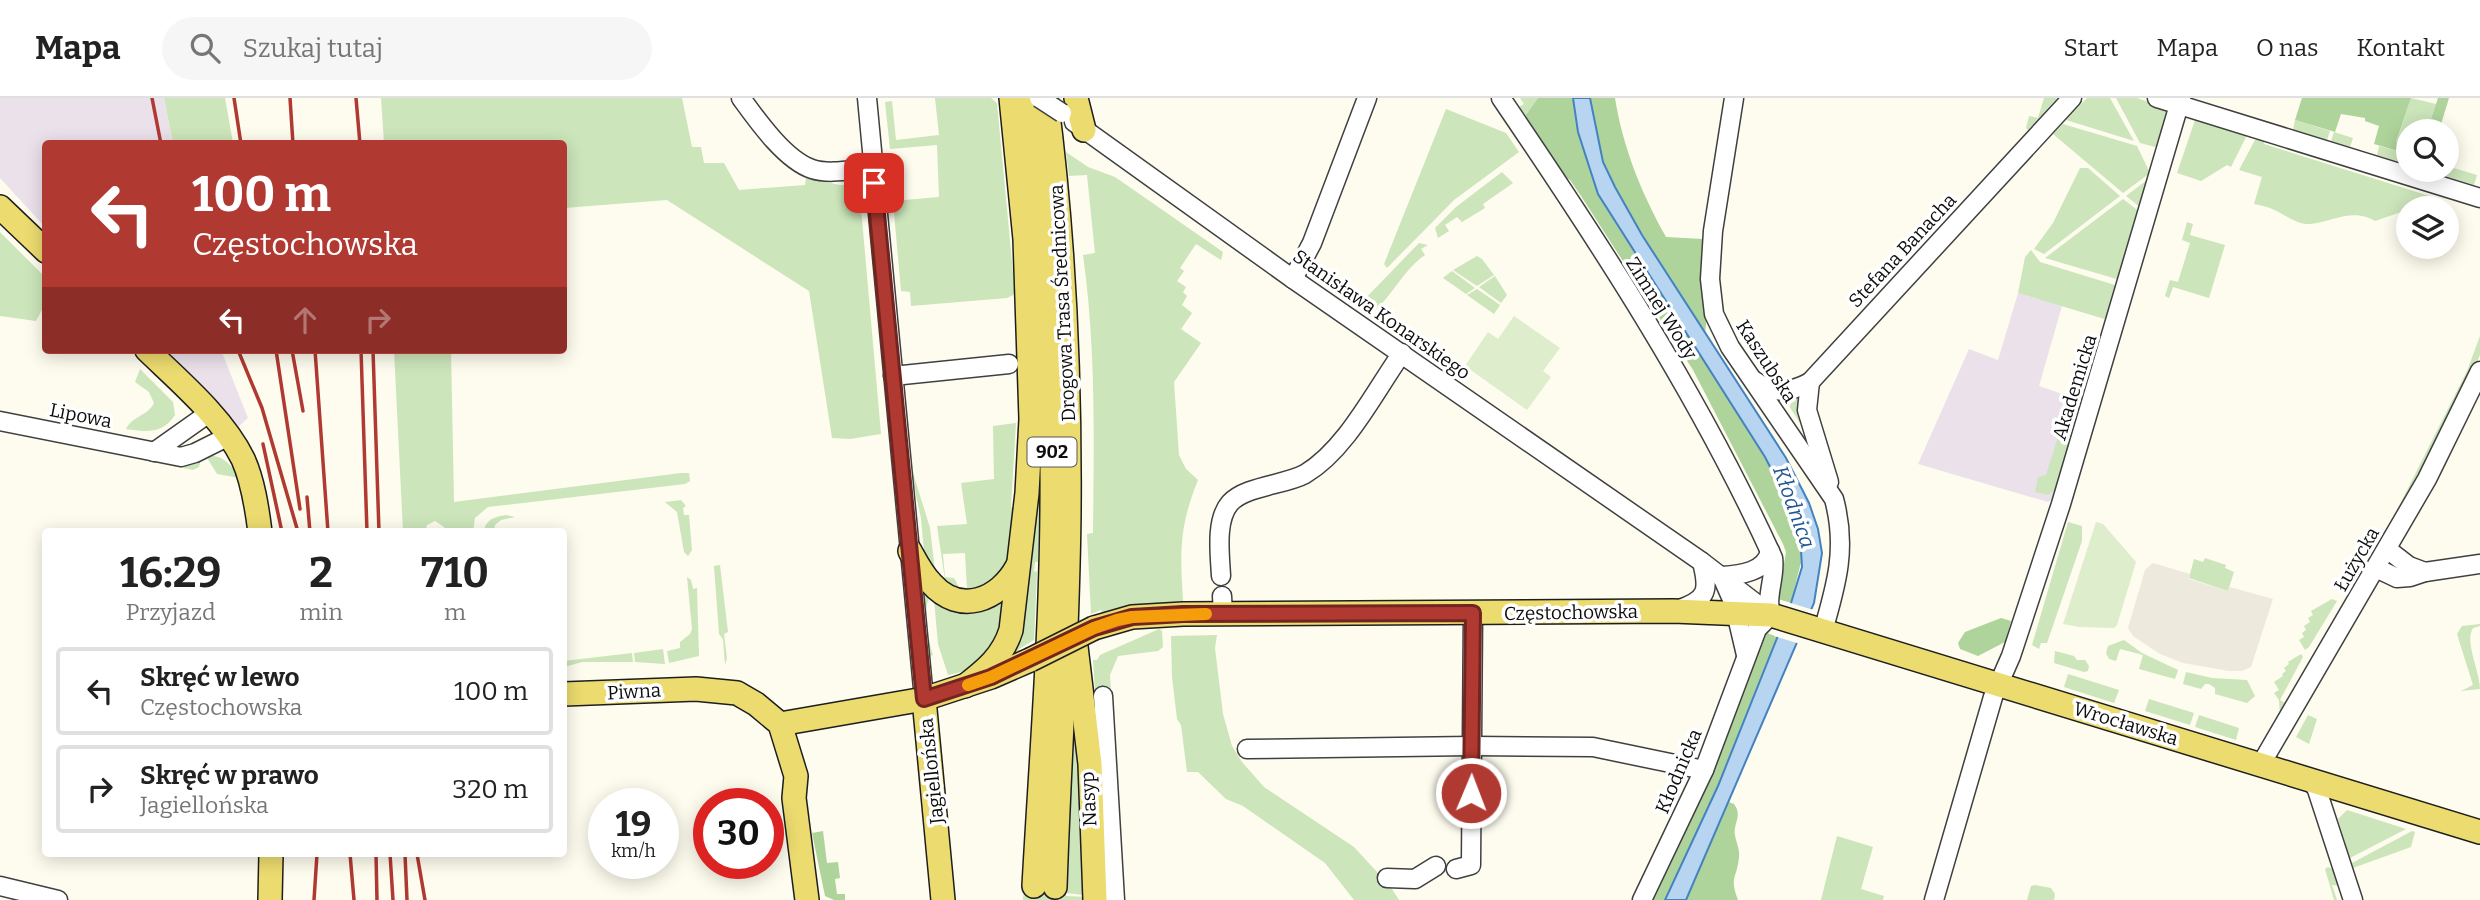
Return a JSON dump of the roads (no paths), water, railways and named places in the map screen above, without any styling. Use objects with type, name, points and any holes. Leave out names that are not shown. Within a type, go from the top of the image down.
[{"type":"main road","points":[[965,687],[994,662],[1007,643],[1015,603],[1030,469],[1025,239],[1011,98]]},
{"type":"main road","name":"Drogowa Trasa Średnicowa","points":[[1028,98],[1049,310],[1052,410],[1045,887],[1068,576],[1069,423],[1056,102]]},
{"type":"main road","points":[[1056,102],[1084,130]]},
{"type":"main road","points":[[0,207],[42,247]]},
{"type":"main road","points":[[151,354],[209,413],[237,447],[248,473],[259,528]]},
{"type":"main road","points":[[910,551],[931,583],[947,596],[957,600],[973,601],[990,596],[1010,579],[1018,564]]},
{"type":"main road","points":[[1068,576],[1090,764],[1095,900]]},
{"type":"main road","name":"Częstochowska","points":[[780,724],[924,699],[965,687],[1030,660],[1094,628],[1132,617],[1222,605],[1473,613],[1673,611],[1772,615]]},
{"type":"main road","name":"Wrocławska","points":[[1772,615],[2480,832]]},
{"type":"main road","points":[[705,689],[761,728],[779,755],[794,798],[807,900]]},
{"type":"main road","name":"Piwna","points":[[567,694],[705,689],[737,693],[780,724]]},
{"type":"main road","name":"Jagiellońska","points":[[924,699],[943,897]]},
{"type":"main road","points":[[780,724],[796,776],[794,798]]},
{"type":"main road","points":[[800,839],[815,900]]},
{"type":"main road","points":[[270,900],[271,857]]},
{"type":"street","points":[[741,98],[788,154],[807,167],[830,171],[873,168]]},
{"type":"street","name":"Jagiellońska","points":[[867,98],[924,699]]},
{"type":"street","points":[[1286,274],[1312,243],[1367,98]]},
{"type":"street","name":"Zimnej Wody","points":[[1501,98],[1650,325],[1703,419],[1770,551],[1773,563],[1769,603],[1772,615]]},
{"type":"street","name":"Kaszubska","points":[[1734,98],[1711,248],[1711,298],[1720,329],[1834,499],[1840,520],[1842,552],[1839,574],[1817,629]]},
{"type":"street","name":"Stefana Banacha","points":[[1810,382],[2072,98]]},
{"type":"street","points":[[2157,98],[2480,198]]},
{"type":"street","name":"Akademicka","points":[[1934,900],[1989,711],[2011,656],[2061,504],[2185,105]]},
{"type":"street","name":"Stanisława Konarskiego","points":[[1084,130],[1286,274],[1722,576],[1772,615]]},
{"type":"street","points":[[1221,576],[1219,528],[1230,503],[1249,492],[1306,474],[1339,445],[1402,353]]},
{"type":"street","points":[[893,376],[1009,364]]},
{"type":"street","name":"Łużycka","points":[[2261,764],[2427,479],[2480,372]]},
{"type":"street","points":[[1750,376],[1763,387],[1775,391],[1793,390],[1810,382]]},
{"type":"street","points":[[1810,382],[1807,410],[1834,499]]},
{"type":"street","points":[[154,452],[209,413]]},
{"type":"street","name":"Lipowa","points":[[0,421],[181,457],[229,436]]},
{"type":"street","points":[[2387,549],[2409,566],[2425,572]]},
{"type":"street","points":[[1746,655],[1737,614],[1722,576],[1760,567],[1767,560],[1770,551]]},
{"type":"street","points":[[1673,611],[1694,605],[1703,598],[1706,589],[1702,562]]},
{"type":"street","points":[[2376,568],[2397,578],[2480,564]]},
{"type":"street","points":[[1463,867],[1472,746],[1473,613]]},
{"type":"street","name":"Kłodnicka","points":[[1642,900],[1704,769],[1760,624],[1772,615]]},
{"type":"street","name":"Nasyp","points":[[1103,696],[1115,900]]},
{"type":"street","points":[[1247,750],[1593,747],[1704,769]]},
{"type":"street","points":[[2312,781],[2353,900]]},
{"type":"street","points":[[1387,878],[1415,879],[1436,866]]},
{"type":"street","points":[[0,886],[58,900]]},
{"type":"water","name":"Kłodnica","points":[[1573,98],[1590,98],[1603,162],[1615,187],[1642,235],[1786,458],[1809,503],[1818,529],[1822,553],[1814,603],[1686,900],[1665,900],[1718,786],[1791,603],[1802,567],[1800,533],[1794,513],[1765,457],[1598,194],[1578,132]]},
{"type":"railway","points":[[152,98],[160,140]]},
{"type":"railway","points":[[234,98],[240,140]]},
{"type":"railway","points":[[290,98],[293,140]]},
{"type":"railway","points":[[356,98],[360,140]]},
{"type":"railway","points":[[240,354],[262,408],[297,528]]},
{"type":"railway","points":[[277,354],[300,509]]},
{"type":"railway","points":[[293,354],[303,411]]},
{"type":"railway","points":[[315,354],[328,528]]},
{"type":"railway","points":[[361,354],[367,528]]},
{"type":"railway","points":[[373,354],[379,528]]},
{"type":"railway","points":[[263,444],[281,528]]},
{"type":"railway","points":[[307,497],[310,528]]},
{"type":"railway","points":[[314,900],[317,857]]},
{"type":"railway","points":[[350,857],[354,900]]},
{"type":"railway","points":[[376,857],[377,900]]},
{"type":"railway","points":[[390,857],[393,900]]},
{"type":"railway","points":[[405,857],[407,900]]},
{"type":"railway","points":[[418,857],[425,900]]}]
